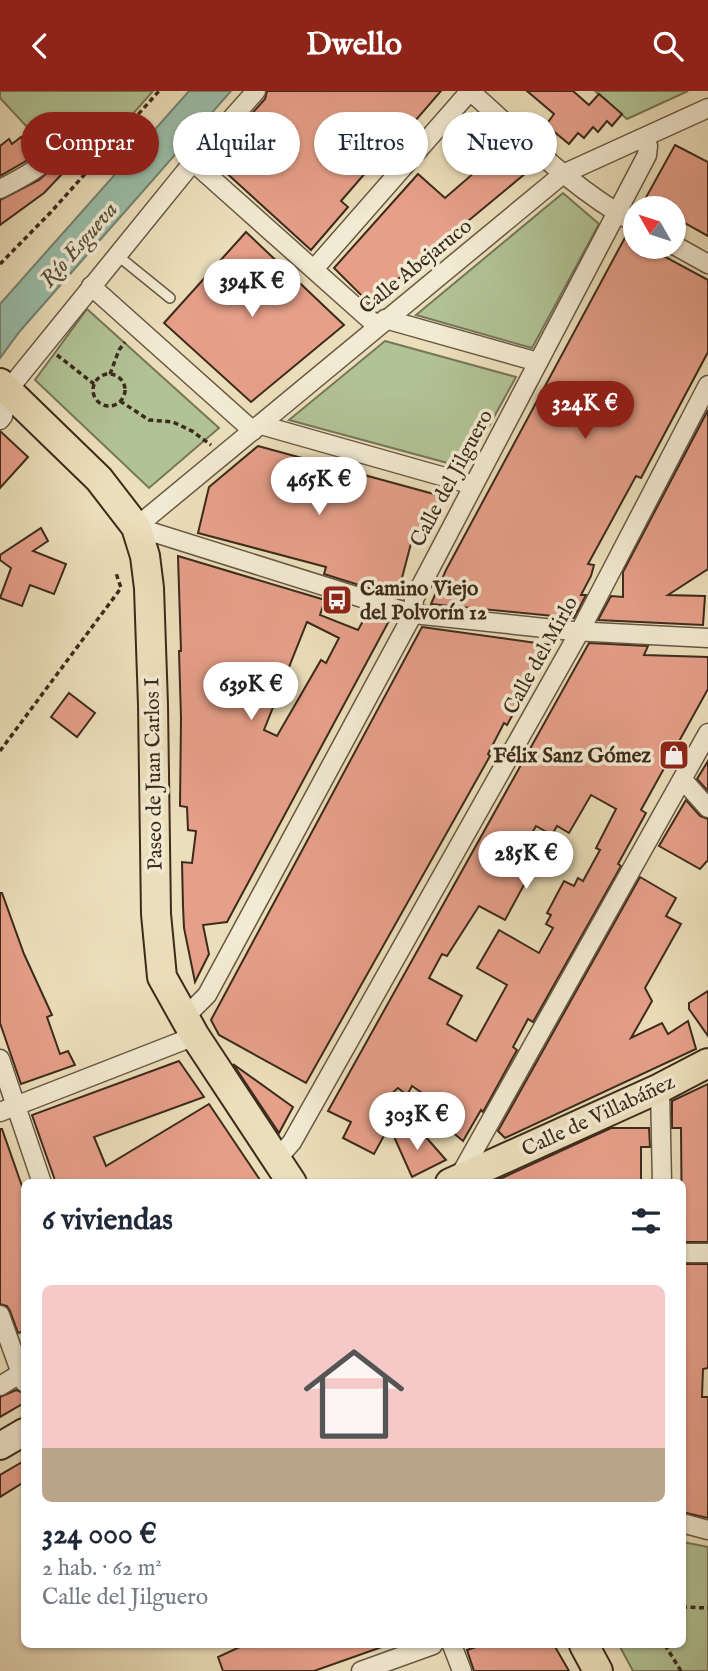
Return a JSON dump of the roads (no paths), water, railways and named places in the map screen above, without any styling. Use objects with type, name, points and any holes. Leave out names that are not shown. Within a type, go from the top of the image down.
[{"type":"main road","name":"Paseo de Juan Carlos I","points":[[4,387],[99,479],[136,527],[145,556],[149,588],[156,914],[162,977],[190,1027],[290,1179]]},
{"type":"main road","name":"Calle de Villabáñez","points":[[458,1179],[660,1088],[708,1063]]},
{"type":"main road","points":[[0,1446],[21,1434]]},
{"type":"main road","points":[[586,1648],[598,1671]]},
{"type":"street","points":[[237,112],[256,91]]},
{"type":"street","points":[[314,269],[470,91],[563,174],[623,216]]},
{"type":"street","name":"Calle Abejaruco","points":[[136,527],[563,174],[708,108]]},
{"type":"street","name":"Calle del Jilguero","points":[[190,1027],[413,614],[414,599],[647,155],[648,146],[641,140]]},
{"type":"street","points":[[0,189],[26,175]]},
{"type":"street","points":[[0,420],[3,416],[4,387],[44,345],[182,175]]},
{"type":"street","points":[[208,175],[314,269],[381,323],[538,362]]},
{"type":"street","points":[[686,252],[708,264]]},
{"type":"street","points":[[92,286],[257,428],[473,485]]},
{"type":"street","name":"Calle del Mirlo","points":[[277,1159],[292,1142],[580,631],[708,385]]},
{"type":"street","points":[[136,527],[413,614],[580,631],[708,638]]},
{"type":"street","points":[[455,1179],[708,733]]},
{"type":"street","points":[[683,780],[708,807]]},
{"type":"street","points":[[8,1109],[190,1027]]},
{"type":"street","points":[[0,1059],[8,1109],[40,1179]]},
{"type":"street","points":[[660,1088],[662,1179]]},
{"type":"street","points":[[686,1252],[708,1253]]},
{"type":"street","points":[[0,1315],[21,1372]]},
{"type":"street","points":[[0,1387],[21,1378]]},
{"type":"street","points":[[686,1524],[708,1530]]},
{"type":"street","points":[[361,1671],[425,1648]]},
{"type":"street","points":[[453,1648],[461,1671]]},
{"type":"lane","points":[[117,254],[170,298]]},
{"type":"water","points":[[189,91],[231,91],[213,112],[173,112],[173,157],[159,173],[159,125]]},
{"type":"water","name":"Río Esgueva","points":[[114,175],[157,175],[20,331],[0,358],[0,304]]},
{"type":"place","name":"Camino Viejo del Polvorín 12","points":[[337,600]]},
{"type":"place","name":"Félix Sanz Gómez","points":[[674,755]]}]
